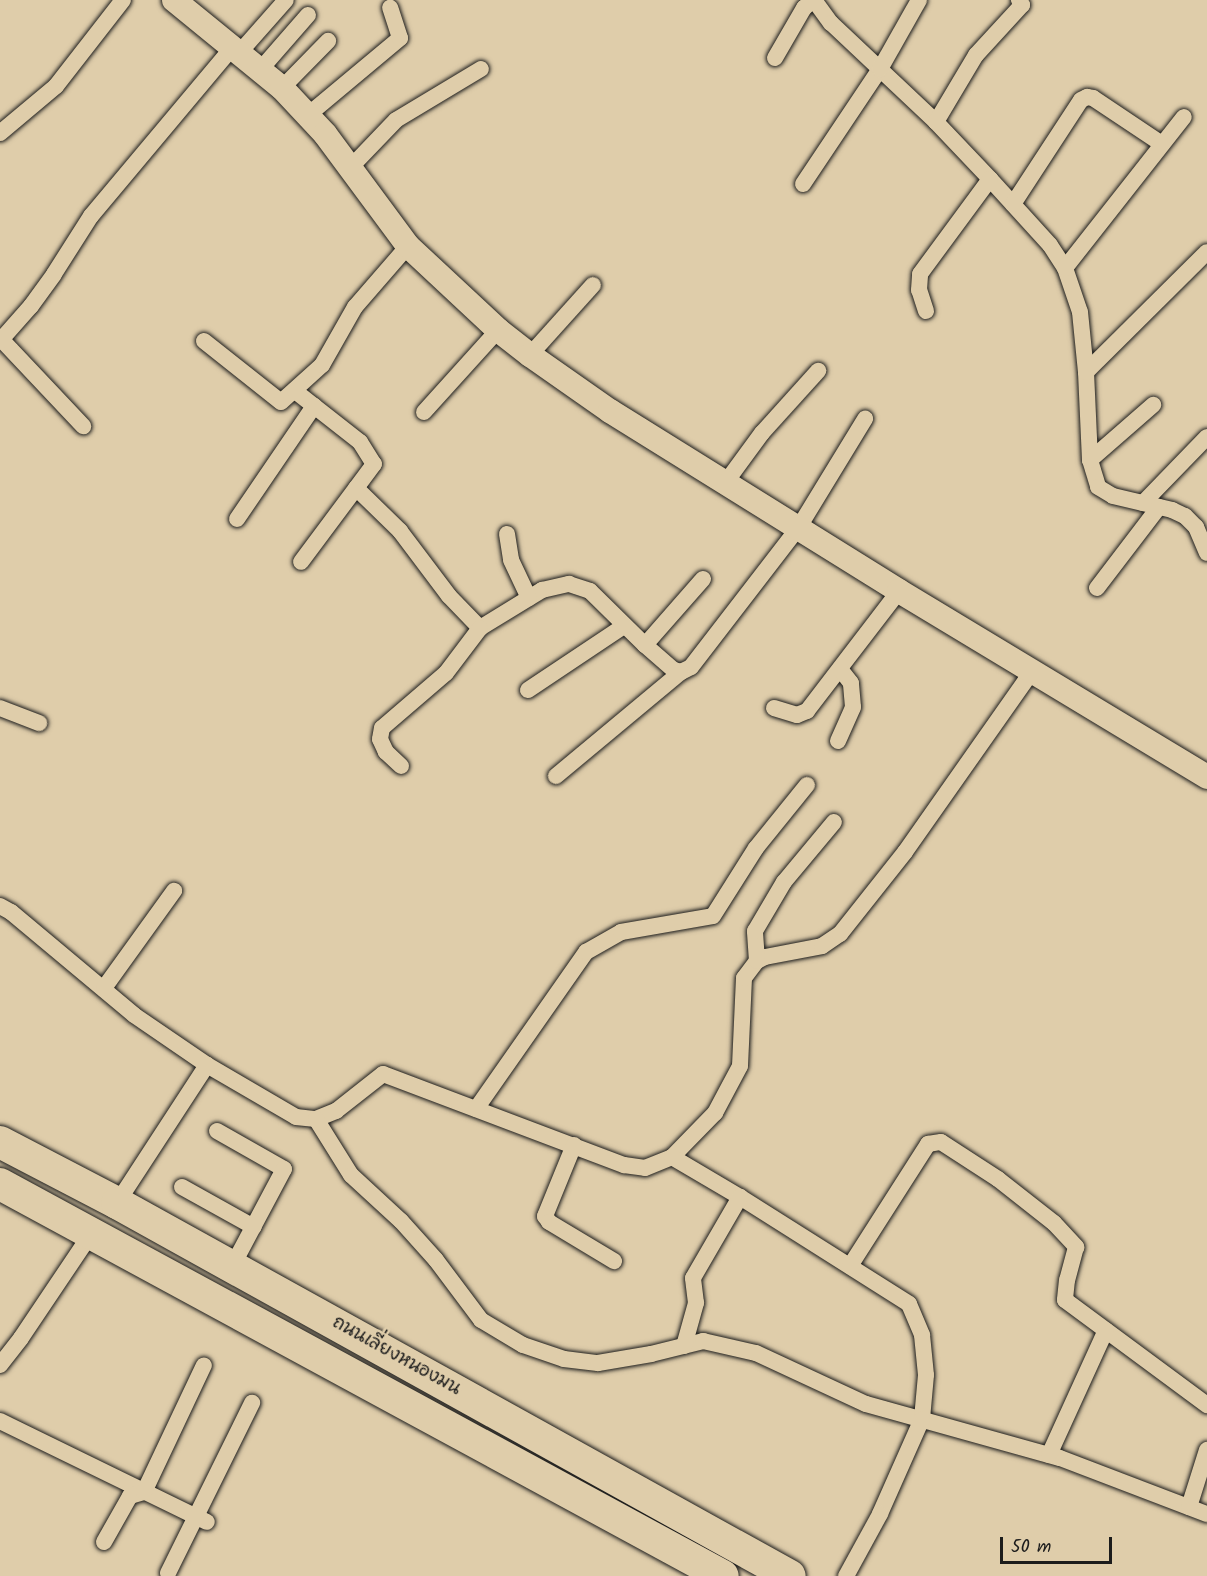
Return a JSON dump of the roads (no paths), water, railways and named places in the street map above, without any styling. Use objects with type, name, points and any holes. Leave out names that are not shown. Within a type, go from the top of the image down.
[{"type":"highway","name":"ถนนเลี่ยงหนองมน","points":[[0,1142],[117,1203],[790,1576]]},
{"type":"highway","name":"ถนนเลี่ยงหนองมน","points":[[0,1184],[723,1576]]},
{"type":"highway","points":[[385,1393],[402,1361]]},
{"type":"street","points":[[0,134],[56,87],[123,0]]},
{"type":"street","points":[[176,0],[282,88],[308,115],[408,246],[498,330],[530,355],[610,411],[1031,673],[1207,777]]},
{"type":"street","points":[[83,426],[1,340],[49,282],[91,216],[236,49],[286,0]]},
{"type":"street","points":[[775,58],[804,8],[813,0],[831,23],[936,122],[1050,245],[1065,268],[1080,312],[1086,372],[1090,460],[1098,486],[1113,496],[1185,516],[1196,527],[1207,553]]},
{"type":"street","points":[[803,184],[880,69],[919,0]]},
{"type":"street","points":[[936,122],[976,55],[1022,5],[1019,0]]},
{"type":"street","points":[[308,115],[400,38],[390,8]]},
{"type":"street","points":[[260,70],[308,15]]},
{"type":"street","points":[[282,88],[328,41]]},
{"type":"street","points":[[350,168],[396,120],[481,69]]},
{"type":"street","points":[[1013,204],[1081,100],[1087,97],[1093,98],[1162,144]]},
{"type":"street","points":[[1065,268],[1184,117]]},
{"type":"street","points":[[926,311],[919,290],[920,274],[990,179]]},
{"type":"street","points":[[204,341],[281,402],[322,365],[355,307],[408,246]]},
{"type":"street","points":[[1086,372],[1207,252]]},
{"type":"street","points":[[530,355],[593,285]]},
{"type":"street","points":[[424,412],[498,330]]},
{"type":"street","points":[[726,482],[762,433],[818,371]]},
{"type":"street","points":[[295,391],[360,442],[374,464],[301,562]]},
{"type":"street","points":[[1090,460],[1153,405]]},
{"type":"street","points":[[237,519],[314,406]]},
{"type":"street","points":[[556,776],[681,672],[691,667],[799,527],[865,419]]},
{"type":"street","points":[[1143,503],[1207,437]]},
{"type":"street","points":[[356,488],[400,531],[449,596],[480,628]]},
{"type":"street","points":[[1097,588],[1159,507]]},
{"type":"street","points":[[507,534],[511,560],[529,598]]},
{"type":"street","points":[[645,645],[703,579]]},
{"type":"street","points":[[401,766],[386,752],[380,739],[382,728],[446,673],[480,628],[543,590],[569,584],[590,591],[645,645],[674,670],[681,672]]},
{"type":"street","points":[[774,708],[797,715],[807,711],[899,591]]},
{"type":"street","points":[[528,690],[624,626]]},
{"type":"street","points":[[838,741],[853,708],[851,683],[840,669]]},
{"type":"street","points":[[0,906],[11,912],[134,1015],[207,1065],[296,1117],[316,1119],[336,1111],[382,1074],[624,1165],[645,1168],[672,1157],[715,1113],[740,1066],[744,978],[757,961],[765,957],[822,946],[840,934],[905,852],[1031,673]]},
{"type":"street","points":[[0,708],[39,723]]},
{"type":"street","points":[[476,1109],[586,952],[621,932],[712,916],[756,848],[807,785]]},
{"type":"street","points":[[757,961],[755,931],[784,882],[834,822]]},
{"type":"street","points":[[104,988],[174,891]]},
{"type":"street","points":[[117,1203],[207,1065]]},
{"type":"street","points":[[316,1119],[351,1175],[401,1221],[436,1260],[480,1320],[522,1345],[575,1360],[598,1363],[703,1341],[756,1353],[866,1404],[1049,1455],[1207,1514]]},
{"type":"street","points":[[217,1131],[284,1169],[232,1267]]},
{"type":"street","points":[[850,1266],[928,1144],[941,1142],[998,1179],[1054,1223],[1076,1247],[1067,1280],[1065,1300],[1207,1405]]},
{"type":"street","points":[[574,1145],[545,1216],[549,1222],[614,1261]]},
{"type":"street","points":[[672,1157],[740,1197],[909,1304],[922,1335],[926,1375],[922,1419],[880,1514],[846,1576]]},
{"type":"street","points":[[182,1187],[254,1227]]},
{"type":"street","points":[[684,1346],[696,1303],[693,1278],[740,1197]]},
{"type":"street","points":[[0,1365],[21,1338],[91,1234]]},
{"type":"street","points":[[1049,1455],[1106,1330]]},
{"type":"street","points":[[104,1542],[130,1496],[144,1492],[204,1365]]},
{"type":"street","points":[[168,1573],[201,1520],[252,1403]]},
{"type":"street","points":[[0,1421],[201,1520]]},
{"type":"street","points":[[1189,1507],[1207,1450]]}]
